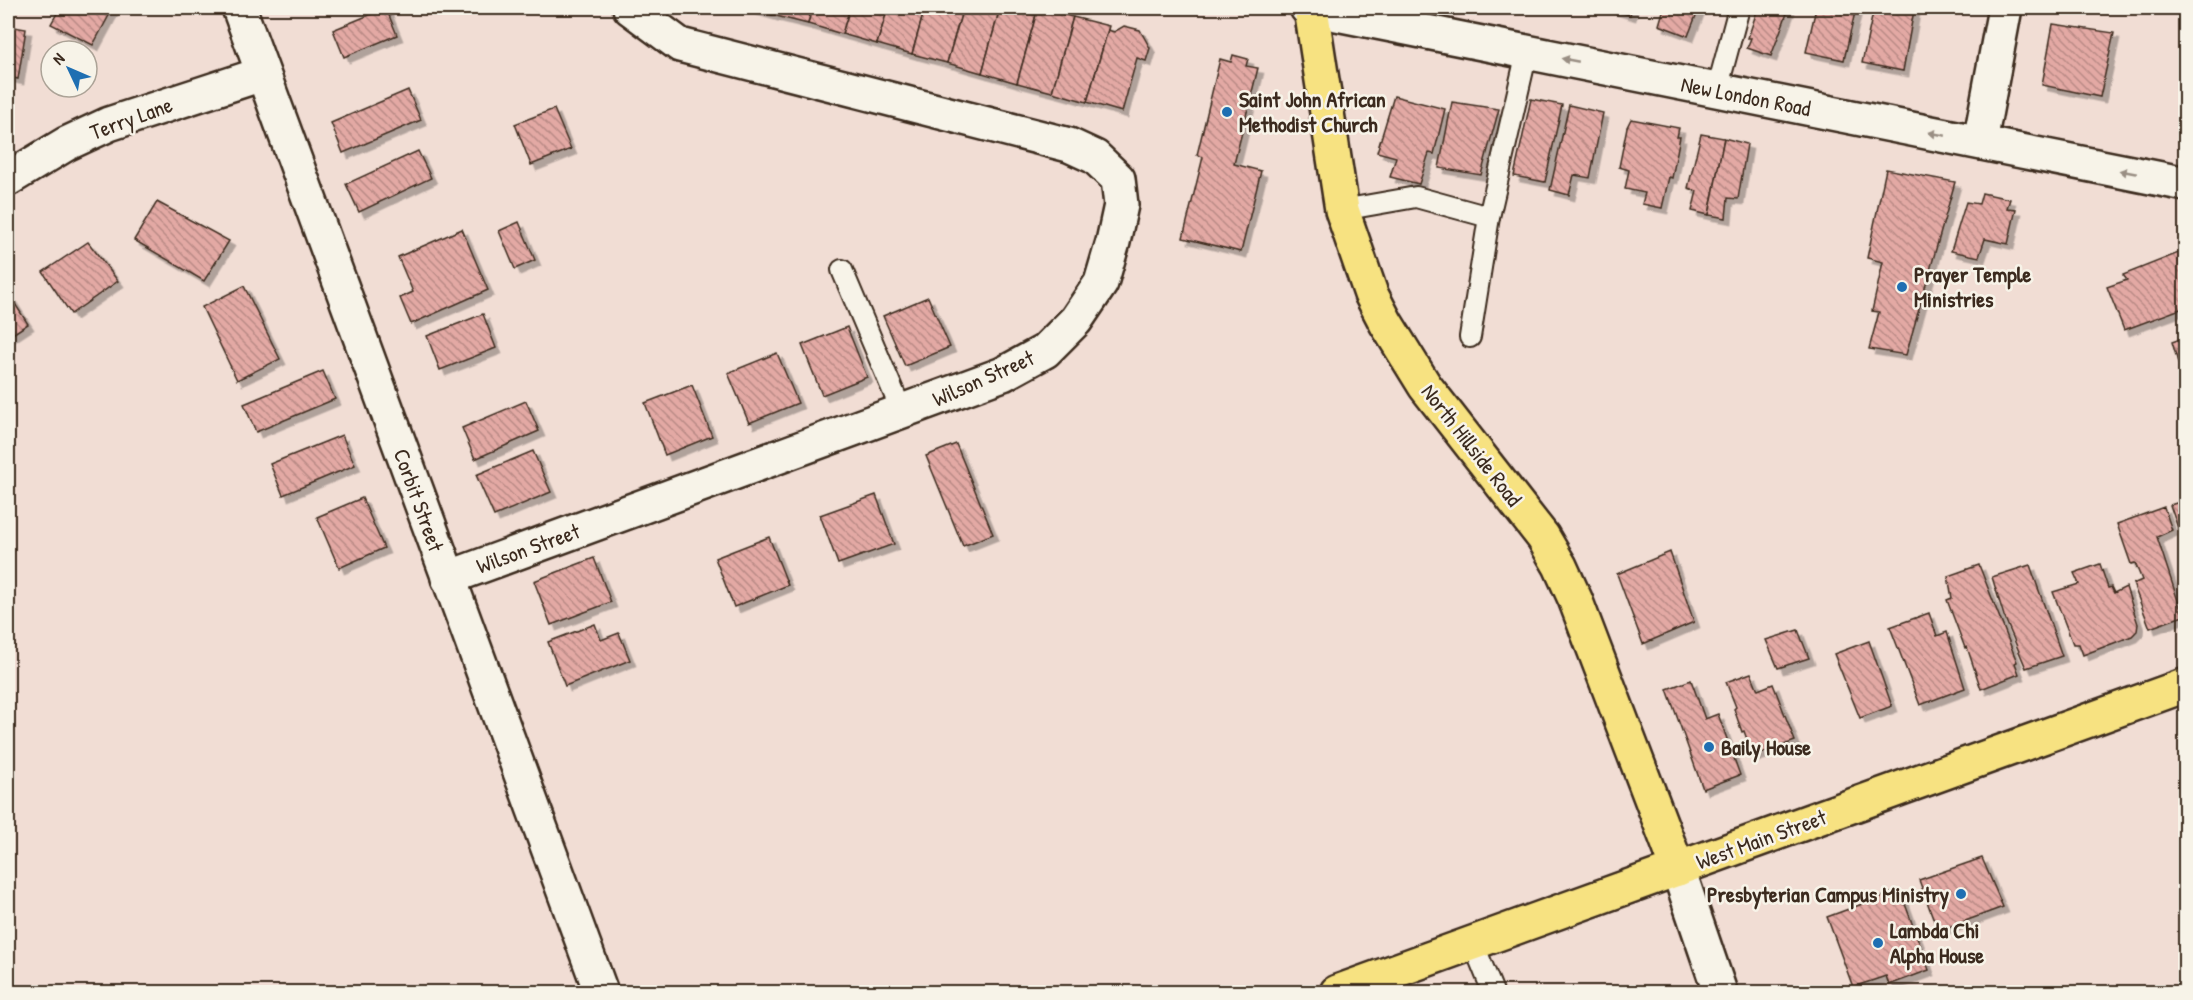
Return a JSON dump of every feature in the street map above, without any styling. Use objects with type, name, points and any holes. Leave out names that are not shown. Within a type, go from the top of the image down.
[{"type":"main road","name":"North Hillside Road","points":[[1310,8],[1342,210],[1371,294],[1425,386],[1523,509],[1560,566],[1575,599],[1678,869]]},
{"type":"main road","name":"West Main Street","points":[[1337,993],[2186,685]]},
{"type":"street","name":"Corbit Street","points":[[239,8],[601,993]]},
{"type":"street","name":"Wilson Street","points":[[448,578],[1003,374],[1045,351],[1076,320],[1101,283],[1121,206],[1118,179],[1095,157],[1069,144],[680,45],[630,8]]},
{"type":"street","name":"New London Road","points":[[1310,8],[2186,184]]},
{"type":"street","points":[[1980,142],[2005,8]]},
{"type":"street","name":"Terry Lane","points":[[8,179],[66,144],[109,124],[262,74]]},
{"type":"street","points":[[1678,869],[1720,993]]},
{"type":"lane","points":[[1717,90],[1739,8]]},
{"type":"lane","points":[[1470,337],[1489,217],[1527,52]]},
{"type":"lane","points":[[1342,210],[1416,197],[1489,217]]},
{"type":"lane","points":[[842,270],[902,412]]},
{"type":"lane","points":[[1473,943],[1493,993]]},
{"type":"building","points":[[60,8],[113,8],[96,39],[81,39],[51,24]]},
{"type":"building","points":[[386,8],[397,35],[344,57],[333,30]]},
{"type":"building","points":[[747,8],[774,8],[772,15]]},
{"type":"building","points":[[774,8],[812,8],[808,24],[772,15]]},
{"type":"building","points":[[812,8],[850,8],[842,34],[808,24]]},
{"type":"building","points":[[850,8],[888,8],[877,44],[842,34]]},
{"type":"building","points":[[888,8],[925,8],[912,54],[877,44]]},
{"type":"building","points":[[925,8],[963,8],[947,63],[912,54]]},
{"type":"building","points":[[963,8],[1000,8],[982,73],[947,63]]},
{"type":"building","points":[[1000,8],[1036,15],[1017,83],[982,73]]},
{"type":"building","points":[[1038,8],[1073,17],[1052,92],[1017,83]]},
{"type":"building","points":[[1607,8],[1632,8],[1630,15]]},
{"type":"building","points":[[1664,8],[1699,8],[1688,36],[1659,25]]},
{"type":"building","points":[[1758,8],[1789,8],[1771,56],[1747,48]]},
{"type":"building","points":[[1816,8],[1856,8],[1844,60],[1806,52]]},
{"type":"building","points":[[1874,8],[1914,10],[1903,71],[1862,63]]},
{"type":"building","points":[[1073,17],[1109,26],[1087,102],[1052,92]]},
{"type":"building","points":[[2053,24],[2114,33],[2100,97],[2042,85]]},
{"type":"building","points":[[8,26],[26,29],[18,79],[8,77]]},
{"type":"building","points":[[1124,26],[1140,30],[1150,48],[1146,61],[1137,58],[1122,112],[1087,102],[1108,30],[1114,32]]},
{"type":"building","name":"Saint John African Methodist Church","points":[[1233,55],[1248,59],[1246,66],[1258,68],[1234,164],[1261,171],[1241,252],[1183,238],[1203,157],[1197,155],[1220,59],[1231,62]]},
{"type":"building","points":[[408,90],[421,120],[343,153],[331,123]]},
{"type":"building","points":[[1394,96],[1445,109],[1434,154],[1429,153],[1419,184],[1390,177],[1396,157],[1377,152]]},
{"type":"building","points":[[1531,99],[1562,105],[1545,182],[1514,176]]},
{"type":"building","points":[[1452,102],[1499,109],[1481,175],[1439,168]]},
{"type":"building","points":[[1569,105],[1603,113],[1590,178],[1574,175],[1569,195],[1550,190]]},
{"type":"building","points":[[554,109],[571,149],[531,165],[515,124]]},
{"type":"building","points":[[1631,119],[1679,128],[1677,137],[1680,137],[1672,178],[1669,177],[1662,208],[1642,204],[1645,193],[1625,189],[1629,170],[1619,167],[1627,127]]},
{"type":"building","points":[[1701,134],[1724,138],[1709,215],[1692,211],[1697,191],[1688,188]]},
{"type":"building","points":[[1724,138],[1747,144],[1738,199],[1728,198],[1726,218],[1709,215]]},
{"type":"building","points":[[418,151],[431,178],[359,212],[346,184]]},
{"type":"building","name":"Prayer Temple Ministries","points":[[1886,169],[1955,182],[1906,355],[1869,349],[1879,312],[1872,311],[1883,262],[1867,258]]},
{"type":"building","points":[[1982,193],[2010,199],[2007,208],[2016,209],[2008,244],[1985,239],[1979,257],[1951,251],[1966,202],[1979,204]]},
{"type":"building","points":[[157,202],[229,241],[204,281],[134,240]]},
{"type":"building","points":[[519,222],[535,260],[515,269],[499,231]]},
{"type":"building","points":[[462,229],[488,290],[411,324],[400,298],[413,292],[398,257]]},
{"type":"building","points":[[88,242],[118,281],[71,314],[43,272]]},
{"type":"building","points":[[2186,250],[2186,307],[2124,330],[2107,287],[2127,280],[2123,275]]},
{"type":"building","points":[[244,286],[280,359],[237,380],[202,307]]},
{"type":"building","points":[[8,293],[28,324],[8,337]]},
{"type":"building","points":[[928,297],[950,347],[905,366],[883,316]]},
{"type":"building","points":[[483,314],[496,348],[440,370],[427,336]]},
{"type":"building","points":[[847,327],[867,377],[822,395],[802,345]]},
{"type":"building","points":[[2186,337],[2186,382],[2184,383],[2172,342]]},
{"type":"building","points":[[777,353],[798,403],[749,423],[728,373]]},
{"type":"building","points":[[323,371],[335,399],[256,432],[244,404]]},
{"type":"building","points":[[692,385],[712,436],[665,455],[645,403]]},
{"type":"building","points":[[526,401],[539,431],[475,459],[462,428]]},
{"type":"building","points":[[342,435],[355,465],[283,495],[270,464]]},
{"type":"building","points":[[956,444],[993,534],[963,546],[926,456]]},
{"type":"building","points":[[533,451],[551,492],[494,516],[476,475]]},
{"type":"building","points":[[876,495],[894,544],[838,564],[820,515]]},
{"type":"building","points":[[362,498],[384,548],[339,568],[317,517]]},
{"type":"building","points":[[2186,500],[2186,551],[2170,505]]},
{"type":"building","points":[[2164,507],[2172,530],[2157,537],[2183,616],[2150,628],[2133,584],[2142,580],[2135,563],[2131,564],[2117,524]]},
{"type":"building","points":[[769,537],[788,585],[734,607],[715,558]]},
{"type":"building","points":[[1670,552],[1694,622],[1643,644],[1617,574]]},
{"type":"building","points":[[594,558],[611,602],[551,625],[534,581]]},
{"type":"building","points":[[2100,564],[2108,588],[2111,587],[2114,593],[2126,587],[2138,624],[2137,631],[2132,636],[2083,655],[2079,644],[2073,644],[2053,592],[2079,584],[2074,573]]},
{"type":"building","points":[[1979,565],[2017,662],[2015,663],[2019,674],[1981,689],[1967,647],[1965,648],[1947,600],[1952,598],[1948,576]]},
{"type":"building","points":[[2030,565],[2062,656],[2026,668],[2004,616],[1992,577]]},
{"type":"building","points":[[1929,613],[1937,636],[1947,632],[1965,688],[1920,705],[1890,627]]},
{"type":"building","points":[[595,624],[601,640],[619,633],[630,660],[565,686],[548,642]]},
{"type":"building","points":[[1798,630],[1809,658],[1778,668],[1766,640]]},
{"type":"building","points":[[1869,641],[1892,706],[1860,718],[1834,654]]},
{"type":"building","points":[[1751,673],[1758,690],[1773,684],[1795,741],[1753,756],[1744,731],[1742,732],[1734,709],[1736,707],[1726,682]]},
{"type":"building","name":"Baily House","points":[[1691,680],[1705,719],[1718,714],[1740,775],[1703,789],[1667,689]]},
{"type":"building","name":"Presbyterian Campus Ministry","points":[[1982,858],[2003,907],[1938,931],[1919,880]]},
{"type":"building","name":"Lambda Chi Alpha House","points":[[1900,890],[1929,970],[1889,985],[1886,976],[1853,987],[1827,917]]},
{"type":"building","points":[[1632,985],[1635,992],[1615,992]]},
{"type":"place","name":"Saint John African Methodist Church","points":[[1227,112]]},
{"type":"place","name":"Prayer Temple Ministries","points":[[1902,287]]},
{"type":"place","name":"Baily House","points":[[1709,747]]},
{"type":"place","name":"Presbyterian Campus Ministry","points":[[1961,894]]},
{"type":"place","name":"Lambda Chi Alpha House","points":[[1878,943]]}]
